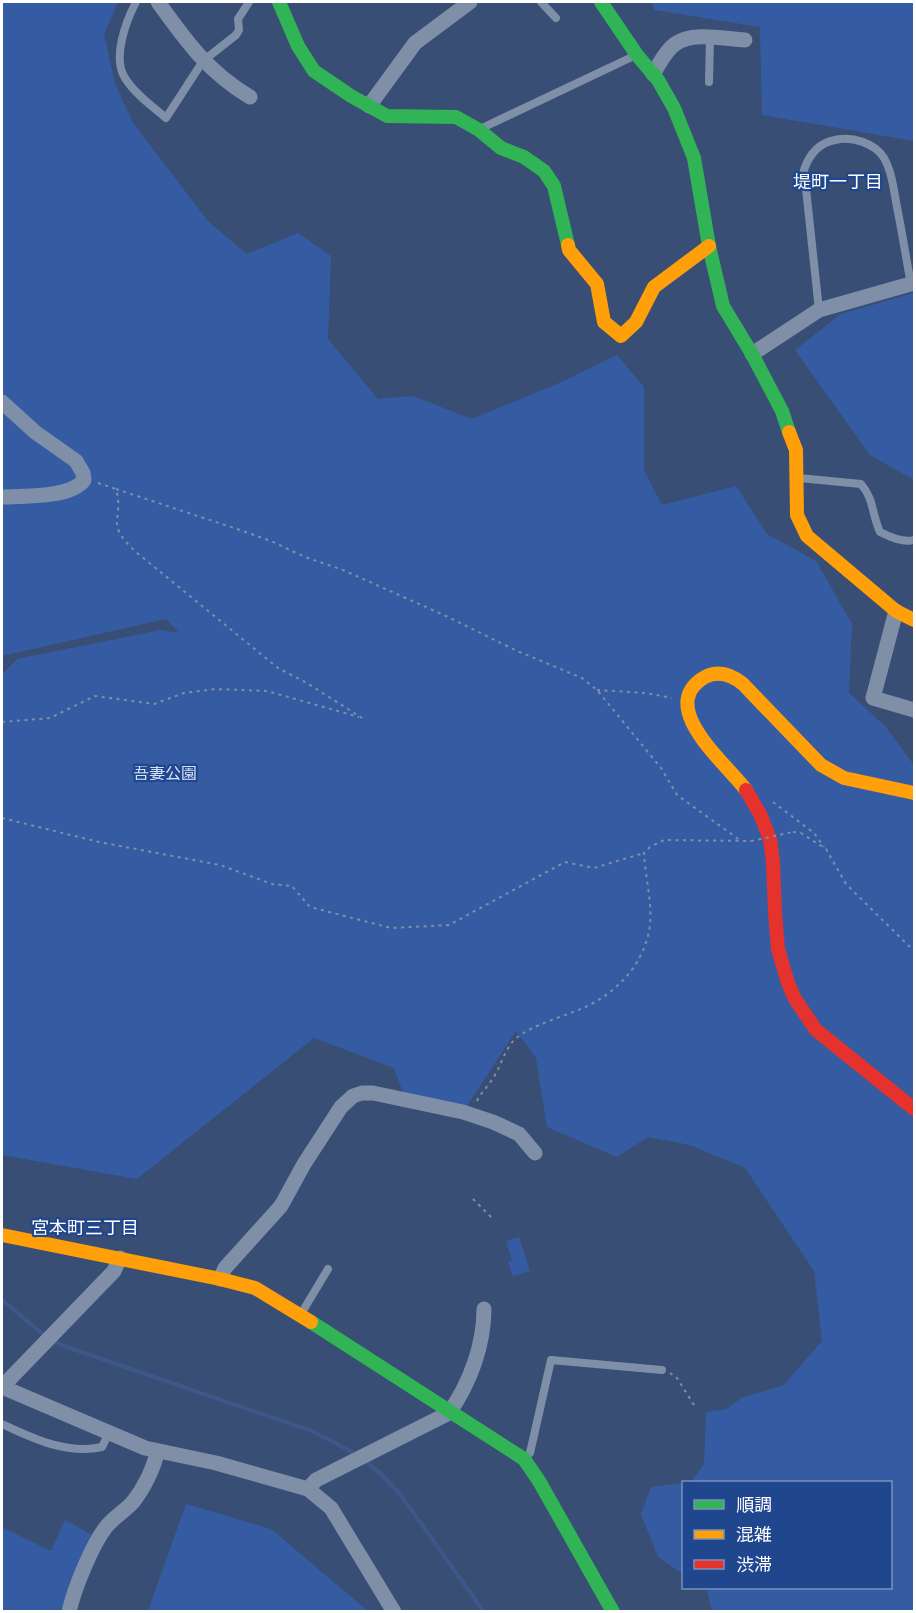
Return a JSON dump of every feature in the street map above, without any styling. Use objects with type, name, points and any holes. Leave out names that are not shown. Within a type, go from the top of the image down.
[{"type":"street","points":[[158,2],[189,46],[203,61],[232,86],[250,97]]},
{"type":"street","points":[[279,2],[298,46],[314,71],[387,116],[456,117],[479,130],[501,148],[524,157],[544,171],[554,186],[569,250],[597,284],[604,322],[621,336],[636,322],[654,288],[709,246]]},
{"type":"street","points":[[369,106],[415,43],[470,2]]},
{"type":"street","points":[[601,2],[653,74],[674,108],[694,158],[709,246],[723,306],[782,411],[796,450],[797,515],[801,526],[807,536],[896,611],[915,620]]},
{"type":"street","points":[[653,74],[676,43],[699,37],[745,40]]},
{"type":"street","points":[[752,354],[819,310],[913,283]]},
{"type":"street","points":[[2,402],[35,432],[76,461],[84,480],[74,489],[63,492],[2,497]]},
{"type":"street","points":[[896,611],[873,698],[915,710]]},
{"type":"street","points":[[915,793],[844,778],[821,765],[738,680],[720,673],[712,674],[692,688],[686,709],[697,733],[745,788],[767,830],[772,846],[778,948],[782,972],[791,994],[803,1016],[816,1030],[915,1109]]},
{"type":"street","points":[[220,1279],[225,1268],[280,1206],[341,1107],[353,1096],[373,1093],[469,1115],[512,1130],[525,1140],[535,1153]]},
{"type":"street","points":[[2,1235],[255,1288],[524,1460],[533,1470],[613,1611]]},
{"type":"street","points":[[120,1258],[114,1271],[2,1387],[109,1434],[157,1452],[216,1463],[308,1489],[325,1501],[336,1515],[394,1611]]},
{"type":"street","points":[[308,1489],[316,1480],[449,1413],[458,1400],[481,1344],[484,1309]]},
{"type":"street","points":[[69,1611],[85,1568],[102,1534],[115,1518],[134,1501],[155,1461],[157,1452]]},
{"type":"lane","points":[[136,2],[123,32],[120,55],[123,76],[138,94],[166,118],[203,61],[236,35],[239,30],[238,19],[249,2]]},
{"type":"lane","points":[[541,2],[556,18]]},
{"type":"lane","points":[[709,82],[710,38]]},
{"type":"lane","points":[[479,130],[637,54]]},
{"type":"lane","points":[[819,310],[804,170],[813,152],[822,145],[836,140],[851,140],[869,144],[885,159],[892,178],[913,283]]},
{"type":"lane","points":[[797,478],[861,484],[873,503],[880,532],[910,542],[915,540]]},
{"type":"lane","points":[[300,1316],[328,1269]]},
{"type":"lane","points":[[524,1460],[530,1453],[551,1360],[662,1370]]},
{"type":"lane","points":[[2,1424],[39,1442],[75,1449],[102,1448],[109,1434]]},
{"type":"path","points":[[84,480],[102,483],[271,541],[305,557],[354,574],[515,650],[582,678],[597,690],[661,768],[677,795],[741,841]]},
{"type":"path","points":[[2,722],[50,718],[95,696],[154,704],[184,693],[215,689],[267,691],[362,718],[308,683],[278,668],[124,541],[118,531],[116,520],[118,495],[116,489]]},
{"type":"path","points":[[597,690],[646,693],[676,699],[678,705],[686,709]]},
{"type":"path","points":[[750,798],[765,798],[777,804],[814,834],[826,849],[846,884],[915,951]]},
{"type":"path","points":[[2,818],[99,842],[220,865],[272,884],[292,886],[310,907],[391,928],[449,925],[565,862],[594,868],[644,853],[664,840],[751,841],[793,832],[801,833],[826,849]]},
{"type":"path","points":[[469,1115],[484,1087],[494,1077],[508,1048],[518,1037],[585,1007],[609,993],[625,979],[642,956],[650,932],[651,918],[644,853]]},
{"type":"path","points":[[473,1199],[491,1217]]},
{"type":"path","points":[[662,1370],[677,1378],[694,1404]]},
{"type":"green space","name":"吾妻公園","points":[[2,2],[118,2],[104,34],[115,84],[133,123],[208,221],[247,254],[298,233],[331,256],[328,339],[378,399],[413,396],[472,419],[557,384],[617,355],[644,387],[644,470],[662,505],[736,486],[767,534],[816,561],[852,624],[849,693],[885,726],[914,765],[914,1611],[712,1611],[705,1589],[892,1589],[892,1481],[692,1481],[704,1464],[706,1412],[727,1409],[741,1398],[784,1385],[822,1341],[814,1271],[745,1168],[690,1145],[648,1137],[617,1157],[547,1127],[536,1058],[516,1031],[463,1112],[403,1093],[394,1068],[314,1038],[137,1179],[2,1155],[2,674],[17,659],[161,630],[179,633],[166,619],[2,656]]},
{"type":"green space","points":[[651,2],[914,2],[914,141],[762,115],[760,27],[655,10]]},
{"type":"green space","points":[[914,293],[914,480],[870,455],[795,350],[841,314]]},
{"type":"green space","points":[[519,1237],[530,1271],[513,1276],[508,1262],[512,1260],[506,1241]]},
{"type":"green space","points":[[682,1483],[682,1573],[658,1557],[641,1514],[651,1487]]},
{"type":"green space","points":[[186,1504],[271,1529],[368,1611],[148,1611]]},
{"type":"green space","points":[[65,1520],[96,1537],[64,1611],[2,1612],[2,1527],[51,1551]]},
{"type":"waterway","points":[[2,1300],[45,1336]]},
{"type":"waterway","points":[[51,1340],[309,1430],[355,1454]]},
{"type":"waterway","points":[[364,1460],[400,1494],[484,1612]]},
{"type":"traffic: fast","points":[[279,2],[298,46],[314,71],[351,96],[387,116],[456,117],[479,130],[501,148],[524,157],[544,171],[554,186],[568,245]]},
{"type":"traffic: fast","points":[[601,2],[637,55],[658,80],[674,108],[694,158],[709,246],[723,306],[782,411],[789,432]]},
{"type":"traffic: fast","points":[[311,1322],[524,1459],[539,1481],[613,1612]]},
{"type":"traffic: slow","points":[[568,245],[569,250],[597,284],[604,322],[621,336],[636,322],[654,287],[709,246]]},
{"type":"traffic: slow","points":[[789,432],[796,450],[797,515],[807,536],[896,611],[914,620]]},
{"type":"traffic: slow","points":[[746,790],[712,751],[691,719],[687,703],[691,689],[710,675],[725,674],[743,684],[821,765],[844,778],[914,793]]},
{"type":"traffic: slow","points":[[2,1235],[255,1288],[311,1322]]},
{"type":"traffic: jam","points":[[746,790],[760,814],[770,839],[778,949],[795,999],[816,1030],[914,1109]]},
{"type":"district","name":"堤町一丁目","points":[[838,182]]},
{"type":"district","name":"宮本町三丁目","points":[[85,1228]]}]
